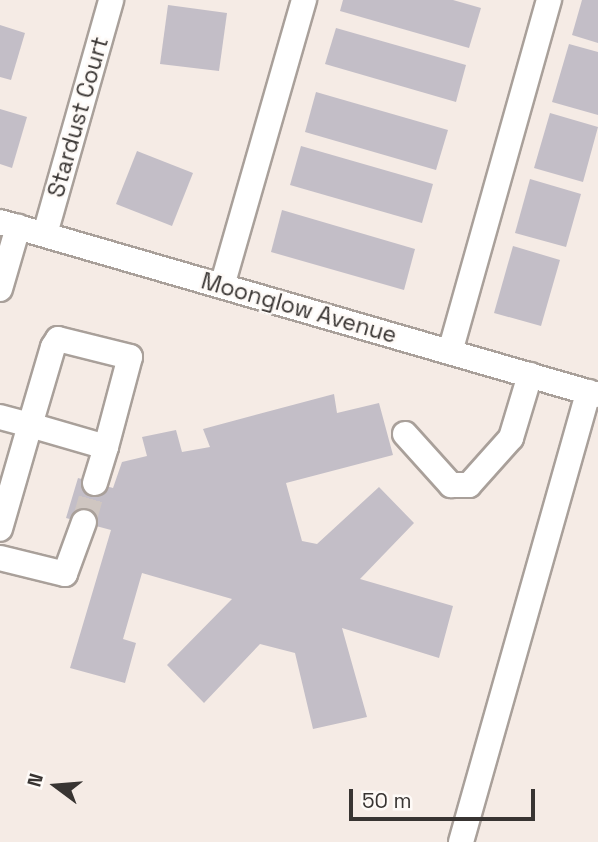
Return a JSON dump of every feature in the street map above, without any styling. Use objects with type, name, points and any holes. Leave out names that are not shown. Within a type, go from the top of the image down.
[{"type":"street","name":"Stardust Court","points":[[45,234],[111,0]]},
{"type":"street","points":[[222,286],[304,0]]},
{"type":"street","points":[[450,352],[549,0]]},
{"type":"street","name":"Moonglow Avenue","points":[[9,224],[593,393]]},
{"type":"street","points":[[0,289],[9,224]]},
{"type":"street","points":[[0,529],[58,339],[124,354],[131,365],[95,483]]},
{"type":"street","points":[[405,434],[451,485],[469,485],[511,438],[530,375]]},
{"type":"street","points":[[461,842],[593,393]]},
{"type":"street","points":[[0,417],[106,447]]},
{"type":"street","points":[[0,558],[65,573],[84,522]]},
{"type":"building","points":[[343,0],[453,0],[481,8],[469,48],[340,11]]},
{"type":"building","points":[[582,0],[598,0],[598,43],[572,35]]},
{"type":"building","points":[[168,5],[227,13],[219,71],[160,64]]},
{"type":"building","points":[[0,25],[25,33],[11,80],[0,77]]},
{"type":"building","points":[[336,28],[466,65],[456,102],[325,64]]},
{"type":"building","points":[[569,44],[598,52],[598,115],[552,102]]},
{"type":"building","points":[[316,92],[448,130],[436,170],[305,132]]},
{"type":"building","points":[[0,109],[27,117],[12,168],[0,164]]},
{"type":"building","points":[[550,113],[598,127],[583,182],[534,168]]},
{"type":"building","points":[[301,146],[433,184],[422,223],[290,185]]},
{"type":"building","points":[[137,151],[193,173],[172,226],[116,204]]},
{"type":"building","points":[[530,179],[581,194],[566,247],[515,233]]},
{"type":"building","points":[[282,210],[415,249],[404,290],[271,252]]},
{"type":"building","points":[[513,246],[560,260],[541,326],[494,313]]},
{"type":"building","points":[[334,394],[337,413],[379,403],[393,455],[286,483],[302,541],[317,544],[379,487],[414,523],[360,579],[453,606],[439,658],[342,628],[367,717],[313,729],[295,653],[260,644],[204,703],[167,665],[232,599],[142,573],[123,639],[136,643],[125,683],[70,668],[111,530],[66,518],[78,478],[113,488],[122,462],[147,456],[142,437],[176,430],[182,452],[210,447],[203,429]]},
{"type":"tunnel","points":[[84,522],[95,483]]}]
